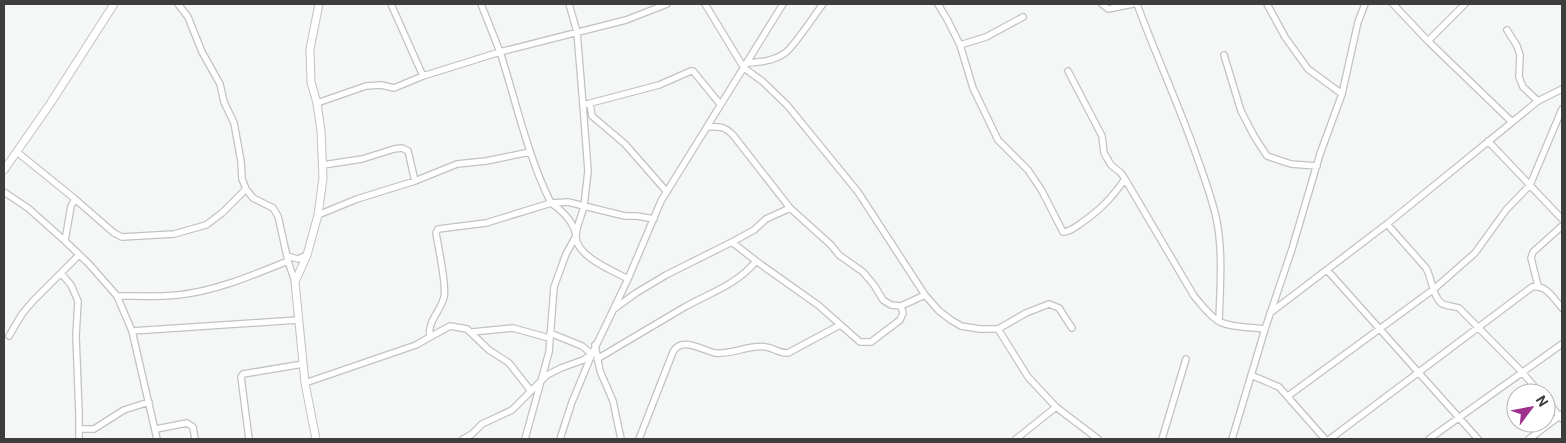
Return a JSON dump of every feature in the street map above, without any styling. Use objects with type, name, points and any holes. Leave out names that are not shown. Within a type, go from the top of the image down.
[{"type":"street","points":[[4,170],[114,4]]},
{"type":"street","points":[[178,4],[188,18],[202,52],[220,84],[224,102],[234,123],[240,149],[242,179],[246,189],[254,198],[277,213],[295,282],[305,383],[316,439]]},
{"type":"street","points":[[295,282],[307,254],[318,215],[322,165],[320,131],[311,82],[310,49],[319,4]]},
{"type":"street","points":[[391,4],[423,76]]},
{"type":"street","points":[[481,4],[500,52],[530,152],[550,203],[559,209],[571,223],[579,247],[584,254],[628,279]]},
{"type":"street","points":[[525,439],[549,352],[554,287],[566,254],[576,236],[584,206],[588,171],[587,104],[577,32],[569,4]]},
{"type":"street","points":[[316,103],[366,86],[381,85],[394,88],[423,76],[500,52],[626,20],[667,4]]},
{"type":"street","points":[[705,4],[746,65],[787,105],[858,192],[925,295],[939,311],[962,326],[998,329],[1049,304],[1059,308],[1072,328]]},
{"type":"street","points":[[560,439],[572,402],[595,355],[596,345],[667,192],[783,4]]},
{"type":"street","points":[[746,65],[775,58],[786,53],[823,4]]},
{"type":"street","points":[[938,4],[960,45],[973,88],[998,140],[1028,170],[1063,232],[1070,230],[1096,213],[1106,204],[1125,179]]},
{"type":"street","points":[[1102,4],[1108,9],[1133,4]]},
{"type":"street","points":[[1137,4],[1150,40],[1183,116],[1210,193],[1217,224],[1220,277],[1219,321]]},
{"type":"street","points":[[1268,4],[1285,37],[1308,69],[1342,94]]},
{"type":"street","points":[[1232,439],[1265,329],[1342,94],[1358,22],[1365,4]]},
{"type":"street","points":[[1394,4],[1428,41],[1512,122]]},
{"type":"street","points":[[1428,41],[1464,4]]},
{"type":"street","points":[[960,45],[986,36],[1023,17]]},
{"type":"street","points":[[1507,30],[1520,55],[1519,77],[1523,87],[1538,101]]},
{"type":"street","points":[[1224,55],[1241,111],[1267,156],[1292,164],[1317,166]]},
{"type":"street","points":[[587,104],[659,85],[690,71],[693,71],[720,104]]},
{"type":"street","points":[[1068,71],[1102,136],[1104,154],[1111,165],[1125,179],[1194,296],[1219,321],[1236,326],[1265,329]]},
{"type":"street","points":[[1270,314],[1387,224],[1538,101],[1562,89]]},
{"type":"street","points":[[587,104],[592,116],[625,144],[667,192]]},
{"type":"street","points":[[1288,396],[1434,289],[1475,253],[1506,210],[1530,185],[1562,109]]},
{"type":"street","points":[[708,127],[720,126],[734,134],[790,208],[831,244],[839,255],[863,272],[874,285],[882,300],[891,305],[901,306],[925,295]]},
{"type":"street","points":[[1488,141],[1562,219]]},
{"type":"street","points":[[322,165],[362,159],[394,149],[405,148],[408,150],[415,182]]},
{"type":"street","points":[[17,152],[76,199],[114,233],[122,237],[174,234],[206,225],[222,214],[246,189]]},
{"type":"street","points":[[318,215],[357,199],[415,182],[457,164],[486,161],[530,152]]},
{"type":"street","points":[[4,192],[28,208],[65,241],[117,296],[132,331],[157,439]]},
{"type":"street","points":[[65,241],[71,206],[76,199]]},
{"type":"street","points":[[430,337],[429,332],[434,314],[444,296],[436,233],[438,229],[486,223],[550,203],[568,202],[625,216],[654,219]]},
{"type":"street","points":[[612,310],[666,275],[732,242],[754,230],[766,219],[790,208]]},
{"type":"street","points":[[1387,224],[1426,268],[1431,276],[1440,302],[1445,306],[1452,305],[1459,308],[1531,383]]},
{"type":"street","points":[[1538,286],[1530,258],[1533,252],[1562,226]]},
{"type":"street","points":[[732,242],[818,305],[857,340],[865,343],[871,342],[900,320],[903,313],[901,306]]},
{"type":"street","points":[[117,296],[179,295],[203,290],[252,276],[288,258],[298,259],[307,254]]},
{"type":"street","points":[[9,336],[22,314],[32,302],[79,255]]},
{"type":"street","points":[[463,439],[472,434],[482,424],[512,410],[542,380],[553,372],[595,355],[733,283],[742,277],[756,261]]},
{"type":"street","points":[[1327,270],[1378,330],[1478,439]]},
{"type":"street","points":[[61,273],[78,301],[76,336],[79,439]]},
{"type":"street","points":[[1330,439],[1532,287],[1544,288],[1562,308]]},
{"type":"street","points":[[132,331],[298,320]]},
{"type":"street","points":[[639,439],[673,352],[678,345],[683,343],[708,351],[726,354],[760,346],[767,347],[781,354],[788,353],[840,325]]},
{"type":"street","points":[[305,383],[416,345],[450,326],[464,327],[472,332],[489,350],[508,363],[531,391]]},
{"type":"street","points":[[472,332],[513,328],[550,336],[582,346],[595,355],[613,402],[622,439]]},
{"type":"street","points":[[998,329],[1028,377],[1056,408],[1098,439]]},
{"type":"street","points":[[1429,439],[1562,344]]},
{"type":"street","points":[[1162,439],[1186,359]]},
{"type":"street","points":[[249,439],[241,377],[243,374],[303,364]]},
{"type":"street","points":[[1251,375],[1278,387],[1325,439]]},
{"type":"street","points":[[79,428],[94,429],[124,410],[149,402]]},
{"type":"street","points":[[1016,439],[1056,408]]},
{"type":"street","points":[[1529,439],[1561,416]]},
{"type":"street","points":[[156,429],[187,424],[193,427],[195,439]]}]
